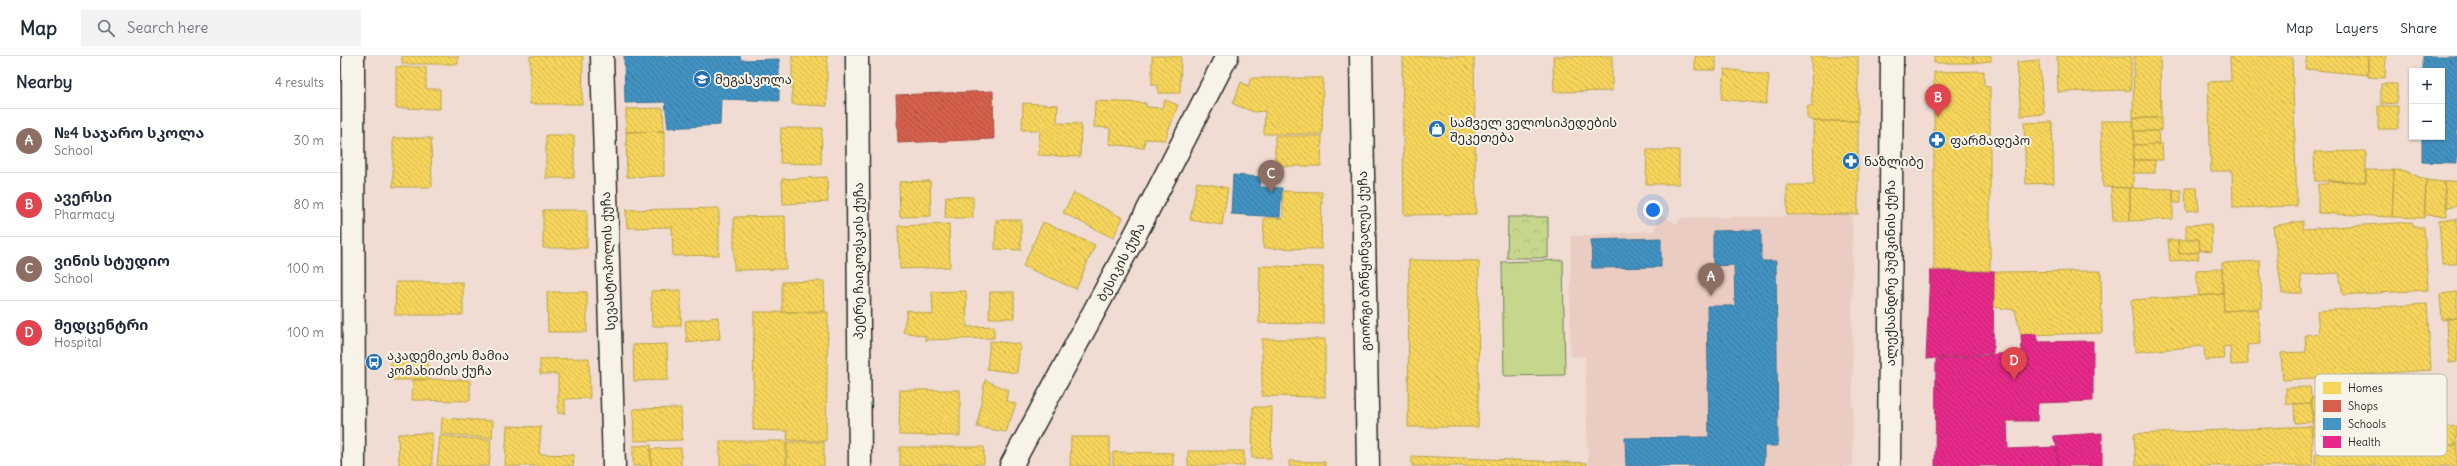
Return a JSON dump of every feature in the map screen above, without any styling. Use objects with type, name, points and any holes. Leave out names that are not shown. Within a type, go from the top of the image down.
[{"type":"street","points":[[353,56],[354,466]]},
{"type":"street","name":"სევასტოპოლის ქუჩა","points":[[602,56],[614,466]]},
{"type":"street","name":"პეტრე ჩაიკოვსკის ქუჩა","points":[[856,56],[860,466]]},
{"type":"street","name":"ბესიკის ქუჩა","points":[[1011,466],[1133,239],[1227,56]]},
{"type":"street","name":"გიორგი ბრწყინვალეს ქუჩა","points":[[1361,56],[1368,466]]},
{"type":"street","name":"ალექსანდრე პუშკინის ქუჩა","points":[[1889,466],[1892,56]]},
{"type":"shaded area","points":[[1660,214],[1677,224],[1681,218],[1852,215],[1853,466],[1588,466],[1585,357],[1570,356],[1571,236],[1654,231]]},
{"type":"green space","points":[[1508,217],[1548,217],[1548,258],[1507,258]]},
{"type":"green space","points":[[1563,260],[1565,375],[1504,376],[1502,262]]},
{"type":"building: Homes","points":[[402,56],[458,56],[458,64],[402,64]]},
{"type":"building: Homes","points":[[530,56],[583,56],[582,104],[530,104]]},
{"type":"building: Homes","points":[[792,56],[827,56],[827,106],[792,104]]},
{"type":"building: Homes","points":[[1152,56],[1181,56],[1180,93],[1158,93],[1158,85],[1152,85]]},
{"type":"building: Homes","points":[[1402,56],[1474,56],[1476,214],[1404,215]]},
{"type":"building: Homes","points":[[1553,56],[1612,56],[1612,91],[1554,92]]},
{"type":"building: Homes","points":[[1695,56],[1716,56],[1716,70],[1695,70]]},
{"type":"building: Homes","points":[[1811,56],[1858,56],[1858,121],[1813,121],[1807,118],[1807,106],[1812,106]]},
{"type":"building: Homes","points":[[1934,56],[1973,56],[1973,63],[1934,63]]},
{"type":"building: Homes","points":[[1973,56],[1991,56],[1991,61],[1973,63]]},
{"type":"building: Homes","points":[[2057,56],[2131,56],[2131,90],[2058,92]]},
{"type":"building: Homes","points":[[2134,56],[2160,56],[2161,118],[2133,118]]},
{"type":"building: Homes","points":[[2230,56],[2292,56],[2297,206],[2233,208],[2232,171],[2211,171],[2208,82],[2231,81]]},
{"type":"building: Homes","points":[[2307,56],[2368,56],[2368,75],[2305,69]]},
{"type":"building: Homes","points":[[2368,56],[2386,56],[2385,78],[2368,77]]},
{"type":"building: Homes","points":[[2039,60],[2044,114],[2021,116],[2017,62]]},
{"type":"building: Homes","points":[[396,67],[426,67],[426,89],[440,89],[440,109],[396,108]]},
{"type":"building: Homes","points":[[1725,69],[1769,75],[1766,104],[1721,99]]},
{"type":"building: Homes","points":[[1984,71],[1984,86],[1990,87],[1990,271],[1934,270],[1934,72]]},
{"type":"building: Homes","points":[[1250,78],[1323,78],[1322,134],[1264,134],[1265,111],[1254,112],[1233,104],[1241,82],[1249,86]]},
{"type":"building: Homes","points":[[2381,84],[2397,84],[2397,103],[2381,104]]},
{"type":"building: Homes","points":[[1165,100],[1178,105],[1165,140],[1145,139],[1144,148],[1109,144],[1110,128],[1094,127],[1095,101],[1146,103],[1146,107],[1162,108]]},
{"type":"building: Homes","points":[[1023,103],[1058,105],[1057,123],[1081,124],[1080,157],[1038,155],[1040,130],[1022,130]]},
{"type":"building: Homes","points":[[2378,106],[2398,106],[2398,129],[2378,129]]},
{"type":"building: Homes","points":[[663,108],[664,131],[626,132],[626,109]]},
{"type":"building: Homes","points":[[2133,118],[2161,118],[2161,131],[2134,131]]},
{"type":"building: Homes","points":[[1813,121],[1858,121],[1858,214],[1787,215],[1787,185],[1814,185]]},
{"type":"building: Homes","points":[[2101,121],[2134,121],[2133,188],[2103,187]]},
{"type":"building: Homes","points":[[2052,122],[2054,183],[2026,184],[2024,123]]},
{"type":"building: Homes","points":[[781,128],[822,128],[821,164],[780,163]]},
{"type":"building: Homes","points":[[664,131],[664,176],[627,177],[626,132]]},
{"type":"building: Homes","points":[[2134,131],[2158,131],[2159,144],[2134,145]]},
{"type":"building: Homes","points":[[546,135],[574,135],[574,178],[546,178]]},
{"type":"building: Homes","points":[[1275,136],[1322,136],[1321,166],[1275,166]]},
{"type":"building: Homes","points":[[393,138],[431,138],[432,187],[393,187]]},
{"type":"building: Homes","points":[[2162,144],[2163,160],[2133,160],[2134,145]]},
{"type":"building: Homes","points":[[1647,150],[1679,150],[1679,184],[1646,184]]},
{"type":"building: Homes","points":[[2366,151],[2366,182],[2315,181],[2314,152]]},
{"type":"building: Homes","points":[[2133,160],[2155,160],[2155,173],[2133,173]]},
{"type":"building: Homes","points":[[2366,170],[2394,170],[2392,217],[2318,213],[2318,184],[2327,184],[2328,180],[2366,182]]},
{"type":"building: Homes","points":[[2394,170],[2406,171],[2426,180],[2424,218],[2392,217]]},
{"type":"building: Homes","points":[[827,177],[828,202],[783,204],[782,179]]},
{"type":"building: Homes","points":[[2426,180],[2444,182],[2447,216],[2425,215]]},
{"type":"building: Homes","points":[[930,181],[931,216],[900,217],[899,182]]},
{"type":"building: Homes","points":[[2457,181],[2457,206],[2447,208],[2444,182]]},
{"type":"building: Homes","points":[[1197,182],[1228,188],[1222,225],[1190,220]]},
{"type":"building: Homes","points":[[2111,187],[2130,188],[2130,221],[2113,221]]},
{"type":"building: Homes","points":[[2130,188],[2173,189],[2173,219],[2130,221]]},
{"type":"building: Homes","points":[[2185,188],[2197,188],[2199,210],[2186,211]]},
{"type":"building: Homes","points":[[2173,190],[2181,190],[2181,203],[2174,203]]},
{"type":"building: Homes","points":[[1283,191],[1322,192],[1321,249],[1263,248],[1264,218],[1283,218]]},
{"type":"building: Homes","points":[[1074,193],[1123,218],[1113,238],[1063,213]]},
{"type":"building: Homes","points":[[946,196],[973,197],[973,218],[945,218]]},
{"type":"building: Homes","points":[[719,208],[719,255],[673,256],[672,227],[627,228],[626,210]]},
{"type":"building: Homes","points":[[543,210],[587,210],[587,248],[543,248]]},
{"type":"building: Homes","points":[[785,216],[786,269],[734,270],[734,217]]},
{"type":"building: Homes","points":[[2457,219],[2457,264],[2442,264],[2439,220]]},
{"type":"building: Homes","points":[[996,220],[1021,220],[1021,250],[995,249]]},
{"type":"building: Homes","points":[[2303,221],[2303,229],[2412,222],[2414,227],[2424,227],[2428,290],[2343,295],[2339,273],[2301,275],[2302,293],[2282,293],[2273,226]]},
{"type":"building: Homes","points":[[1043,222],[1095,245],[1076,289],[1023,266]]},
{"type":"building: Homes","points":[[949,224],[950,267],[900,269],[898,226]]},
{"type":"building: Homes","points":[[2211,224],[2212,251],[2200,250],[2199,239],[2186,239],[2186,225]]},
{"type":"building: Homes","points":[[2199,239],[2200,252],[2179,254],[2178,240]]},
{"type":"building: Homes","points":[[2168,240],[2178,240],[2179,254],[2198,252],[2199,259],[2170,261]]},
{"type":"building: Homes","points":[[1409,260],[1479,261],[1478,427],[1408,427]]},
{"type":"building: Homes","points":[[2260,261],[2262,308],[2224,311],[2222,263]]},
{"type":"building: Homes","points":[[1260,266],[1323,267],[1323,324],[1259,323]]},
{"type":"building: Homes","points":[[2222,269],[2223,294],[2199,296],[2196,270]]},
{"type":"building: Homes","points":[[2101,271],[2102,333],[2021,335],[2015,310],[1994,307],[1994,272]]},
{"type":"building: Homes","points":[[824,281],[825,311],[782,312],[782,282]]},
{"type":"building: Homes","points":[[396,282],[463,282],[463,315],[395,315]]},
{"type":"building: Homes","points":[[681,290],[681,326],[652,326],[651,291]]},
{"type":"building: Homes","points":[[966,291],[967,327],[994,326],[994,338],[925,340],[925,336],[903,332],[907,310],[933,315],[932,292]]},
{"type":"building: Homes","points":[[547,292],[587,292],[587,332],[548,332]]},
{"type":"building: Homes","points":[[990,292],[1014,292],[1014,318],[989,318]]},
{"type":"building: Homes","points":[[2457,292],[2457,318],[2442,320],[2440,294]]},
{"type":"building: Homes","points":[[2223,294],[2224,311],[2258,309],[2260,344],[2247,345],[2248,364],[2231,365],[2230,346],[2223,347],[2224,359],[2205,360],[2204,346],[2135,352],[2131,300]]},
{"type":"building: Homes","points":[[2427,304],[2431,370],[2372,374],[2315,374],[2315,378],[2283,380],[2281,353],[2306,352],[2305,335],[2319,334],[2317,311]]},
{"type":"building: Homes","points":[[754,312],[828,312],[826,441],[787,440],[788,431],[753,430]]},
{"type":"building: Homes","points":[[718,317],[720,339],[687,343],[685,321]]},
{"type":"building: Homes","points":[[2457,318],[2457,362],[2449,363],[2447,319]]},
{"type":"building: Homes","points":[[1262,339],[1325,339],[1325,397],[1262,396]]},
{"type":"building: Homes","points":[[990,341],[1020,344],[1017,373],[987,369]]},
{"type":"building: Homes","points":[[667,344],[668,380],[634,381],[633,345]]},
{"type":"building: Homes","points":[[391,356],[428,356],[428,380],[390,380]]},
{"type":"building: Homes","points":[[589,358],[590,398],[565,399],[565,413],[558,413],[558,374],[540,374],[540,359]]},
{"type":"building: Homes","points":[[413,379],[470,380],[470,401],[412,400]]},
{"type":"building: Homes","points":[[985,380],[1008,390],[1006,401],[1016,404],[1006,432],[977,427]]},
{"type":"building: Homes","points":[[2310,387],[2312,403],[2286,404],[2286,388]]},
{"type":"building: Homes","points":[[900,390],[960,390],[960,436],[899,435]]},
{"type":"building: Homes","points":[[2311,398],[2315,398],[2315,414],[2312,414]]},
{"type":"building: Homes","points":[[2312,403],[2313,422],[2295,423],[2294,404]]},
{"type":"building: Homes","points":[[1253,407],[1272,407],[1271,458],[1252,458]]},
{"type":"building: Homes","points":[[681,408],[682,440],[634,441],[633,409]]},
{"type":"building: Homes","points":[[2312,414],[2315,414],[2315,436],[2313,436]]},
{"type":"building: Homes","points":[[442,418],[493,421],[492,438],[441,434]]},
{"type":"building: Homes","points":[[507,426],[541,427],[539,454],[574,455],[573,466],[505,466]]},
{"type":"building: Homes","points":[[2311,426],[2313,466],[2136,466],[2134,434]]},
{"type":"building: Homes","points":[[2456,426],[2457,445],[2447,446],[2447,427]]},
{"type":"building: Homes","points":[[432,433],[432,466],[399,466],[398,434]]},
{"type":"building: Homes","points":[[440,436],[491,440],[489,466],[437,466]]},
{"type":"building: Homes","points":[[1071,437],[1110,437],[1110,466],[1070,466]]},
{"type":"building: Homes","points":[[720,441],[786,441],[786,466],[720,466]]},
{"type":"building: Homes","points":[[787,442],[824,442],[824,466],[787,466]]},
{"type":"building: Homes","points":[[651,445],[651,466],[633,466],[633,446]]},
{"type":"building: Homes","points":[[2457,445],[2457,466],[2316,466],[2315,456],[2447,456],[2447,446]]},
{"type":"building: Homes","points":[[900,447],[984,447],[984,464],[900,466]]},
{"type":"building: Homes","points":[[681,448],[681,466],[651,466],[650,449]]},
{"type":"building: Homes","points":[[1188,451],[1244,451],[1244,466],[1188,466]]},
{"type":"building: Homes","points":[[1113,452],[1173,453],[1173,466],[1113,466]]},
{"type":"building: Homes","points":[[1412,456],[1587,463],[1586,466],[1412,466]]},
{"type":"building: Homes","points":[[1289,461],[1325,462],[1325,466],[1289,466]]},
{"type":"building: Shops","points":[[993,91],[994,139],[898,143],[896,95]]},
{"type":"building: Schools","name":"მეგასკოლა","points":[[624,56],[740,56],[741,60],[779,59],[779,101],[721,99],[720,125],[668,128],[665,102],[625,103]]},
{"type":"building: Schools","points":[[2423,56],[2457,56],[2457,163],[2422,162],[2422,140],[2445,140],[2445,68],[2423,68]]},
{"type":"building: Schools","points":[[1233,175],[1261,177],[1260,187],[1282,188],[1280,217],[1231,214]]},
{"type":"building: Schools","points":[[1761,230],[1761,261],[1776,261],[1778,446],[1764,446],[1764,466],[1626,466],[1625,438],[1709,437],[1707,306],[1735,306],[1734,265],[1713,266],[1713,231]]},
{"type":"building: Schools","points":[[1661,238],[1661,267],[1592,268],[1591,240]]},
{"type":"building: Health","points":[[1930,271],[1994,272],[1993,353],[1926,359]]},
{"type":"building: Health","points":[[2036,334],[2039,342],[2093,341],[2093,401],[2038,403],[2037,421],[2007,421],[2008,449],[2057,447],[2058,466],[1935,466],[1936,359],[2022,352],[2021,335]]},
{"type":"building: Health","points":[[2102,433],[2102,466],[2058,466],[2057,447],[2053,436]]},
{"type":"place","name":"მეგასკოლა","points":[[702,79]]},
{"type":"place","name":"ავერსი","points":[[1938,117]]},
{"type":"place","name":"სამველ ველოსიპედების შეკეთება","points":[[1437,129]]},
{"type":"place","name":"ფარმადეპო","points":[[1937,140]]},
{"type":"place","name":"ნაზლიბე","points":[[1851,161]]},
{"type":"place","name":"ვინის სტუდიო","points":[[1271,193]]},
{"type":"place","name":"№4 საჯარო სკოლა","points":[[1711,296]]},
{"type":"place","name":"აკადემიკოს მამია კომახიძის ქუჩა","points":[[374,362]]},
{"type":"place","name":"მედცენტრი","points":[[2014,380]]}]
